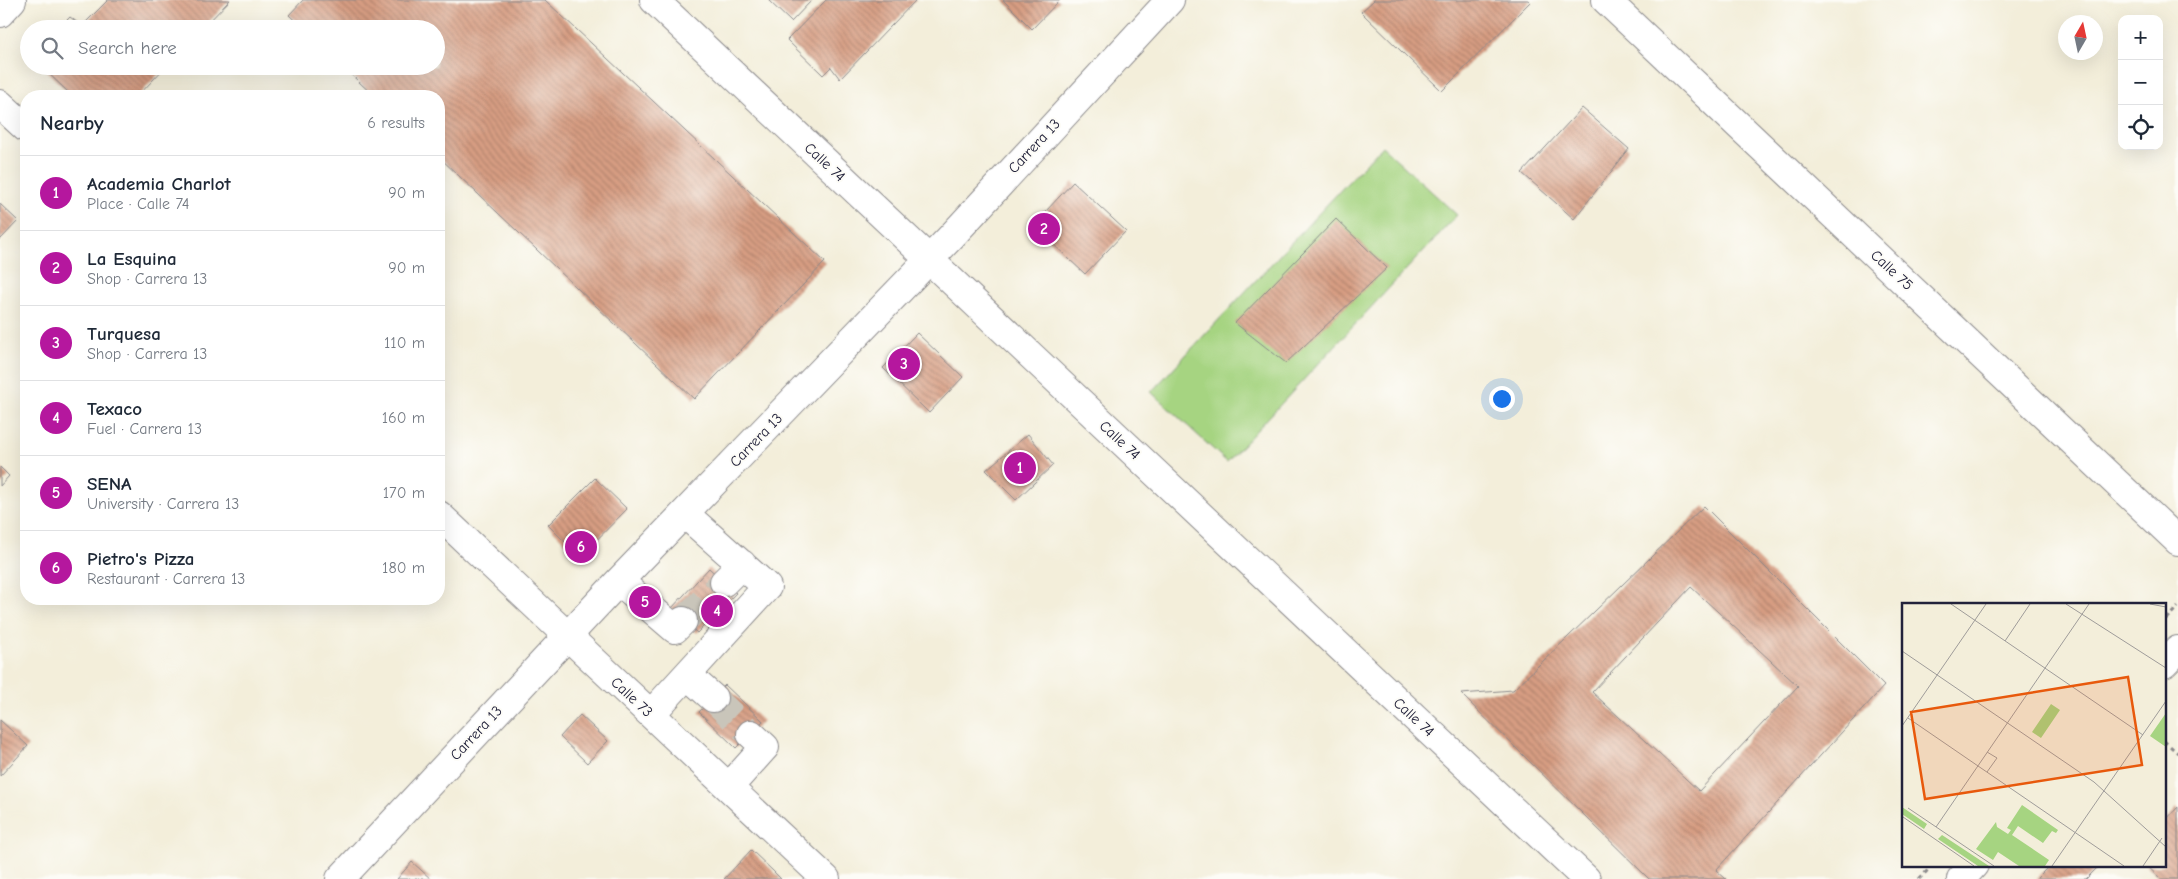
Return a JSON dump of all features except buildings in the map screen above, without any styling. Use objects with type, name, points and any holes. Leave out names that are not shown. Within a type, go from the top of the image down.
[{"type":"street","points":[[0,13],[12,0]]},
{"type":"street","name":"Calle 74","points":[[654,0],[1586,879]]},
{"type":"street","name":"Carrera 13","points":[[340,879],[619,581],[929,260],[1170,0]]},
{"type":"street","name":"Calle 75","points":[[1606,0],[2178,541]]},
{"type":"street","points":[[0,104],[20,122]]},
{"type":"street","points":[[651,714],[767,587],[733,573],[685,514]]},
{"type":"street","name":"Calle 73","points":[[445,521],[826,879]]},
{"type":"street","points":[[619,581],[679,625]]},
{"type":"street","points":[[2166,662],[2178,650]]},
{"type":"street","points":[[687,675],[713,698]]},
{"type":"street","points":[[729,787],[766,747],[751,734]]},
{"type":"street","points":[[1961,879],[1973,866]]},
{"type":"path","points":[[2166,619],[2178,607]]},
{"type":"path","points":[[2166,743],[2178,753]]},
{"type":"path","points":[[1919,879],[1931,866]]},
{"type":"green space","points":[[1382,146],[1457,215],[1227,462],[1151,392]]},
{"type":"tunnel","points":[[683,621],[724,582]]},
{"type":"tunnel","points":[[713,698],[751,734]]},
{"type":"place","name":"La Esquina","points":[[1044,229]]},
{"type":"place","name":"Turquesa","points":[[904,364]]},
{"type":"place","name":"Academia Charlot","points":[[1020,468]]},
{"type":"place","name":"Pietro's Pizza","points":[[581,547]]},
{"type":"place","name":"SENA","points":[[645,602]]},
{"type":"place","name":"Texaco","points":[[717,611]]}]
